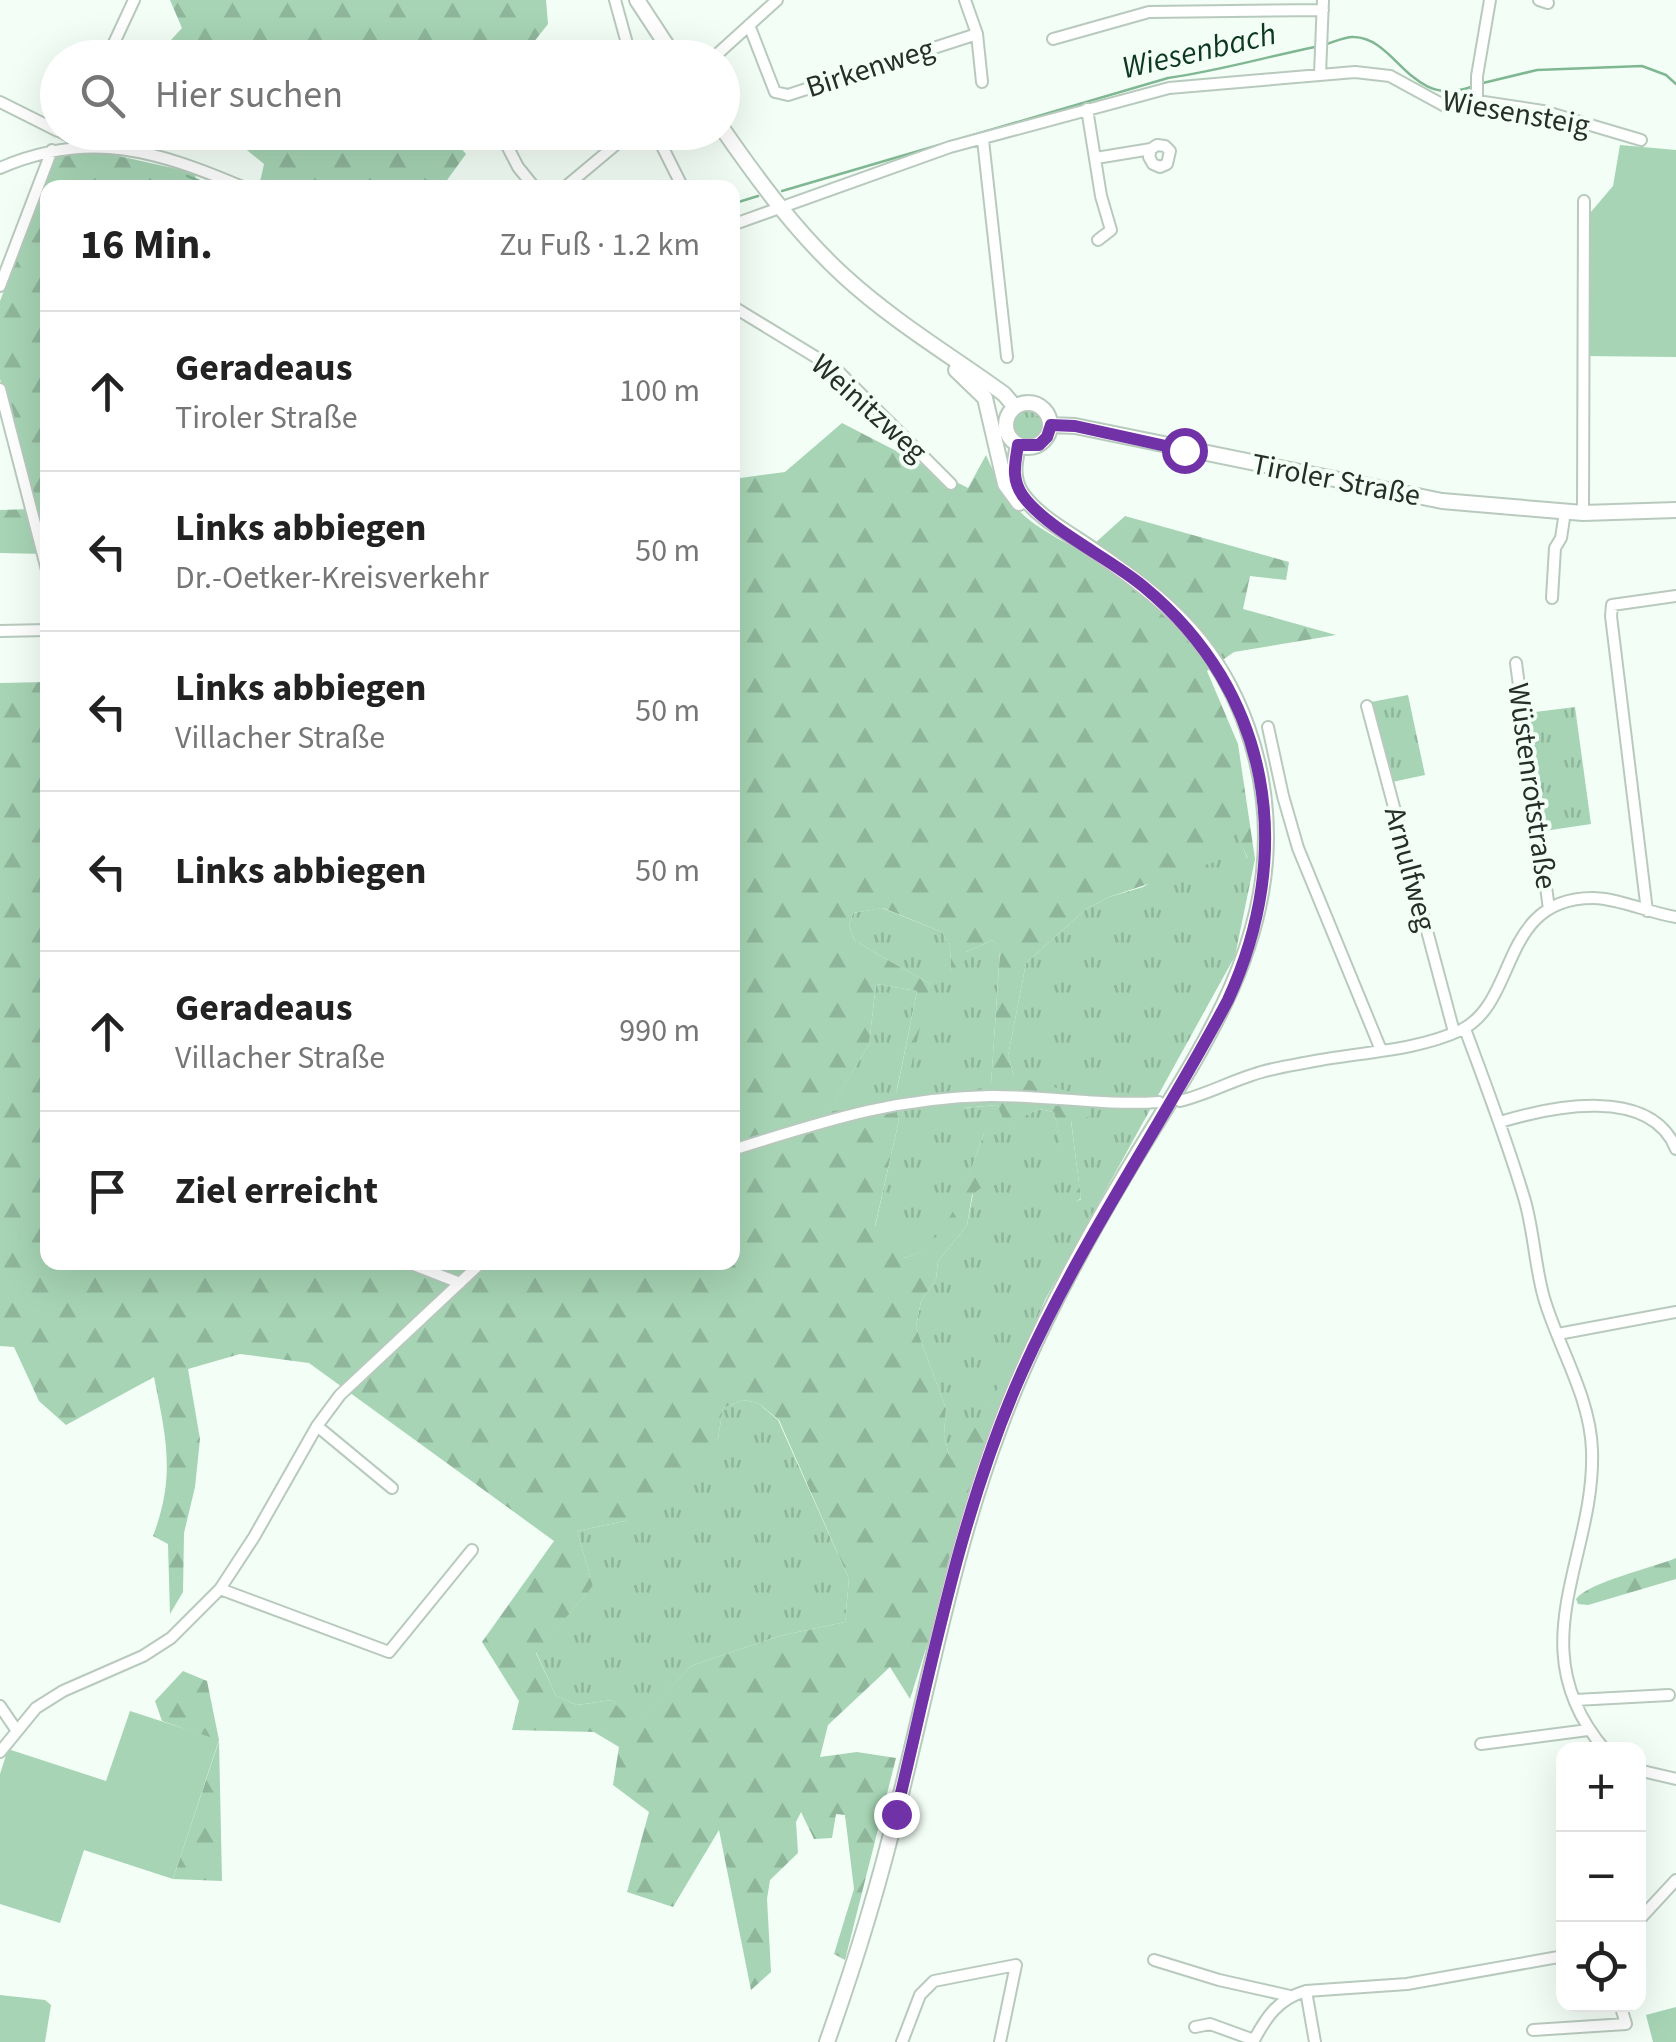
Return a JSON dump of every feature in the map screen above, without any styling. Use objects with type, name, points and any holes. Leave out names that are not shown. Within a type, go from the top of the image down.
[{"type":"main road","points":[[636,0],[663,40]]},
{"type":"main road","points":[[738,150],[781,208],[842,275],[1004,394],[1015,407]]},
{"type":"main road","points":[[944,353],[948,363],[985,398],[1004,484],[1028,514],[1041,522],[1048,520]]},
{"type":"main road","points":[[827,2042],[874,1898],[956,1569],[999,1428],[1081,1252],[1228,1000],[1242,970],[1258,910],[1266,836],[1264,805],[1255,755],[1238,704],[1215,663],[1189,629],[1142,585],[1048,520],[1022,495],[1013,466],[1018,445],[1006,428],[1007,417],[1015,407],[1036,404],[1046,411],[1051,425],[1047,437],[1039,445],[1018,445]]},
{"type":"main road","name":"Tiroler Straße","points":[[1051,425],[1075,426],[1442,501],[1584,514],[1676,510]]},
{"type":"street","points":[[115,40],[134,0]]},
{"type":"street","points":[[614,0],[626,40]]},
{"type":"street","points":[[733,40],[777,0]]},
{"type":"street","name":"Birkenweg","points":[[965,0],[977,34],[982,82]]},
{"type":"street","points":[[1477,96],[1490,0]]},
{"type":"street","points":[[1053,38],[1174,6],[1323,5],[1320,74]]},
{"type":"street","name":"Birkenweg","points":[[748,26],[775,92],[788,96],[977,34]]},
{"type":"street","name":"Wiesensteig","points":[[740,221],[900,164],[1169,88],[1320,74],[1390,76],[1445,106],[1464,106],[1477,96],[1641,140]]},
{"type":"street","points":[[0,102],[40,122]]},
{"type":"street","points":[[1088,109],[1101,196],[1111,230],[1098,240]]},
{"type":"street","points":[[983,140],[1007,356]]},
{"type":"street","points":[[1096,158],[1151,149]]},
{"type":"street","points":[[0,168],[52,150]]},
{"type":"street","points":[[41,180],[52,150]]},
{"type":"street","points":[[127,150],[222,180]]},
{"type":"street","points":[[509,150],[529,180]]},
{"type":"street","points":[[574,180],[609,150]]},
{"type":"street","points":[[664,150],[679,180]]},
{"type":"street","points":[[0,286],[40,181]]},
{"type":"street","points":[[1584,201],[1584,514]]},
{"type":"street","name":"Weinitzweg","points":[[740,311],[837,370],[951,484]]},
{"type":"street","points":[[0,390],[40,543]]},
{"type":"street","points":[[1552,598],[1555,548],[1562,538],[1565,512]]},
{"type":"street","points":[[1647,911],[1612,605],[1676,596]]},
{"type":"street","points":[[0,631],[40,630]]},
{"type":"street","name":"Wüstenrotstraße","points":[[1516,664],[1549,909]]},
{"type":"street","name":"Arnulfweg","points":[[1367,706],[1459,1030],[1500,1122],[1526,1205],[1544,1298],[1584,1402],[1592,1454],[1588,1500],[1563,1613],[1564,1653],[1574,1700],[1588,1730],[1599,1742]]},
{"type":"street","points":[[1268,728],[1298,848],[1381,1050]]},
{"type":"street","points":[[1180,1101],[1253,1074],[1381,1050],[1459,1030],[1488,1005],[1514,950],[1532,923],[1549,909],[1571,900],[1596,898],[1676,917]]},
{"type":"street","points":[[740,1147],[858,1110],[894,1103],[990,1096],[1159,1102]]},
{"type":"street","points":[[1500,1122],[1548,1108],[1619,1107],[1654,1120],[1676,1149]]},
{"type":"street","points":[[427,1270],[460,1283]]},
{"type":"street","points":[[0,1752],[36,1708],[64,1690],[143,1656],[171,1638],[220,1589],[317,1426],[340,1395],[474,1270]]},
{"type":"street","points":[[1558,1334],[1676,1312]]},
{"type":"street","points":[[317,1426],[392,1488]]},
{"type":"street","points":[[220,1589],[390,1652],[472,1550]]},
{"type":"street","points":[[1574,1700],[1668,1695]]},
{"type":"street","points":[[0,1706],[17,1731]]},
{"type":"street","points":[[1481,1744],[1588,1730]]},
{"type":"street","points":[[1646,1772],[1676,1779]]},
{"type":"street","points":[[1646,1912],[1676,1880]]},
{"type":"street","points":[[1196,2027],[1210,2024],[1253,2041],[1268,2014],[1290,1996],[1306,1991],[1407,1984],[1556,1957]]},
{"type":"street","points":[[1154,1960],[1290,1996]]},
{"type":"street","points":[[902,2042],[920,1995],[934,1982],[1016,1965],[1000,2042]]},
{"type":"street","points":[[1306,1991],[1315,2042]]},
{"type":"street","points":[[1533,2030],[1626,2024],[1622,2012]]},
{"type":"green space","points":[[170,0],[546,0],[548,24],[535,40],[171,40],[182,28]]},
{"type":"green space","points":[[1620,145],[1676,150],[1676,357],[1582,356],[1590,213],[1613,186]]},
{"type":"green space","points":[[92,150],[195,173],[196,180],[47,180],[57,154]]},
{"type":"green space","points":[[247,150],[462,150],[466,154],[447,180],[261,180],[264,164]]},
{"type":"green space","points":[[40,198],[40,554],[0,553],[0,510],[33,509],[0,379],[0,301]]},
{"type":"green space","points":[[1029,407],[1042,412],[1047,425],[1042,438],[1029,443],[1016,438],[1011,425],[1016,412]]},
{"type":"green space","points":[[842,423],[968,488],[986,455],[1005,492],[1024,515],[1084,553],[1125,516],[1289,562],[1286,580],[1250,576],[1243,609],[1336,635],[1234,652],[1207,671],[1238,744],[1255,859],[1248,859],[1236,832],[1217,861],[1109,897],[1086,909],[1026,963],[1008,1056],[1014,1076],[1089,1097],[1091,1116],[1071,1121],[1081,1198],[1075,1203],[1054,1112],[1039,1109],[1006,1125],[997,1105],[963,1108],[961,1095],[991,1084],[1000,952],[993,940],[966,952],[963,972],[951,976],[950,946],[942,932],[883,908],[853,913],[849,925],[855,941],[930,984],[904,1097],[896,1095],[917,991],[876,984],[869,1044],[829,1111],[896,1109],[899,1120],[875,1226],[904,1235],[903,1258],[919,1252],[945,1224],[985,1131],[995,1127],[982,1187],[972,1195],[967,1225],[938,1261],[936,1279],[921,1301],[916,1327],[946,1409],[944,1435],[949,1455],[955,1458],[1003,1380],[1010,1383],[910,1699],[890,1667],[828,1725],[820,1757],[857,1752],[896,1758],[845,1960],[834,1954],[854,1889],[845,1815],[836,1814],[832,1838],[814,1839],[801,1812],[796,1822],[798,1853],[770,1880],[767,1899],[771,1972],[751,1990],[719,1830],[673,1907],[627,1892],[649,1812],[613,1785],[619,1747],[594,1732],[512,1730],[519,1701],[482,1642],[554,1541],[309,1363],[240,1354],[188,1369],[200,1439],[195,1487],[184,1533],[183,1592],[170,1614],[168,1544],[153,1536],[167,1475],[154,1377],[66,1425],[39,1401],[14,1347],[0,1346],[0,683],[40,682],[40,1270],[740,1270],[740,478],[785,472]],"holes":[[[743,1400],[758,1403],[779,1420],[849,1579],[845,1622],[779,1636],[691,1666],[635,1725],[612,1700],[577,1705],[556,1696],[536,1653],[593,1586],[577,1531],[625,1521],[682,1478],[718,1438],[723,1408]]]},
{"type":"green space","points":[[1408,695],[1425,775],[1392,782],[1371,702]]},
{"type":"green space","points":[[1575,707],[1591,824],[1544,831],[1527,713]]},
{"type":"green space","points":[[1237,831],[1247,858],[1255,859],[1235,956],[1045,1300],[1010,1383],[1003,1381],[955,1459],[949,1455],[944,1435],[946,1409],[916,1327],[921,1301],[936,1279],[938,1261],[967,1225],[985,1131],[965,1187],[946,1224],[935,1240],[903,1258],[875,1227],[899,1120],[896,1109],[828,1112],[869,1044],[876,984],[917,991],[896,1094],[930,984],[855,941],[849,925],[853,913],[882,908],[942,932],[950,946],[951,975],[966,952],[993,940],[1000,951],[991,1085],[961,1095],[964,1108],[997,1105],[1007,1124],[1039,1109],[1054,1112],[1076,1202],[1081,1199],[1071,1120],[1014,1076],[1008,1056],[1026,963],[1086,909],[1143,887]]},
{"type":"green space","points":[[743,1400],[758,1403],[778,1420],[849,1579],[845,1622],[779,1636],[691,1666],[635,1726],[612,1700],[577,1705],[556,1696],[536,1652],[593,1586],[577,1531],[625,1521],[718,1438],[723,1408]]},
{"type":"green space","points":[[1676,1558],[1676,1579],[1588,1605],[1578,1604],[1576,1599],[1594,1587]]},
{"type":"green space","points":[[183,1671],[207,1681],[219,1740],[222,1881],[173,1879],[219,1741],[162,1721],[155,1701]]},
{"type":"green space","points":[[130,1711],[219,1740],[173,1879],[84,1850],[60,1923],[0,1904],[0,1774],[8,1749],[106,1781]]},
{"type":"green space","points":[[0,1995],[45,2000],[51,2005],[45,2042],[0,2042]]},
{"type":"green space","points":[[1676,2007],[1676,2042],[1653,2042],[1646,2015]]},
{"type":"waterway","name":"Wiesenbach","points":[[1323,45],[1350,37],[1369,40],[1433,89],[1471,87]]},
{"type":"waterway","name":"Wiesenbach","points":[[782,191],[1168,78],[1315,47]]},
{"type":"waterway","name":"Wiesenbach","points":[[1483,83],[1537,70],[1642,66],[1666,75],[1676,84]]},
{"type":"waterway","name":"Wiesenbach","points":[[187,176],[197,180]]},
{"type":"waterway","name":"Wiesenbach","points":[[740,202],[758,196]]},
{"type":"route","points":[[896,1814],[951,1586],[999,1428],[1081,1252],[1228,1000],[1242,970],[1258,910],[1264,872],[1264,805],[1249,735],[1225,679],[1205,648],[1169,608],[1118,566],[1048,520],[1022,495],[1013,466],[1018,445],[1039,445],[1051,425],[1075,426],[1184,450]]}]
